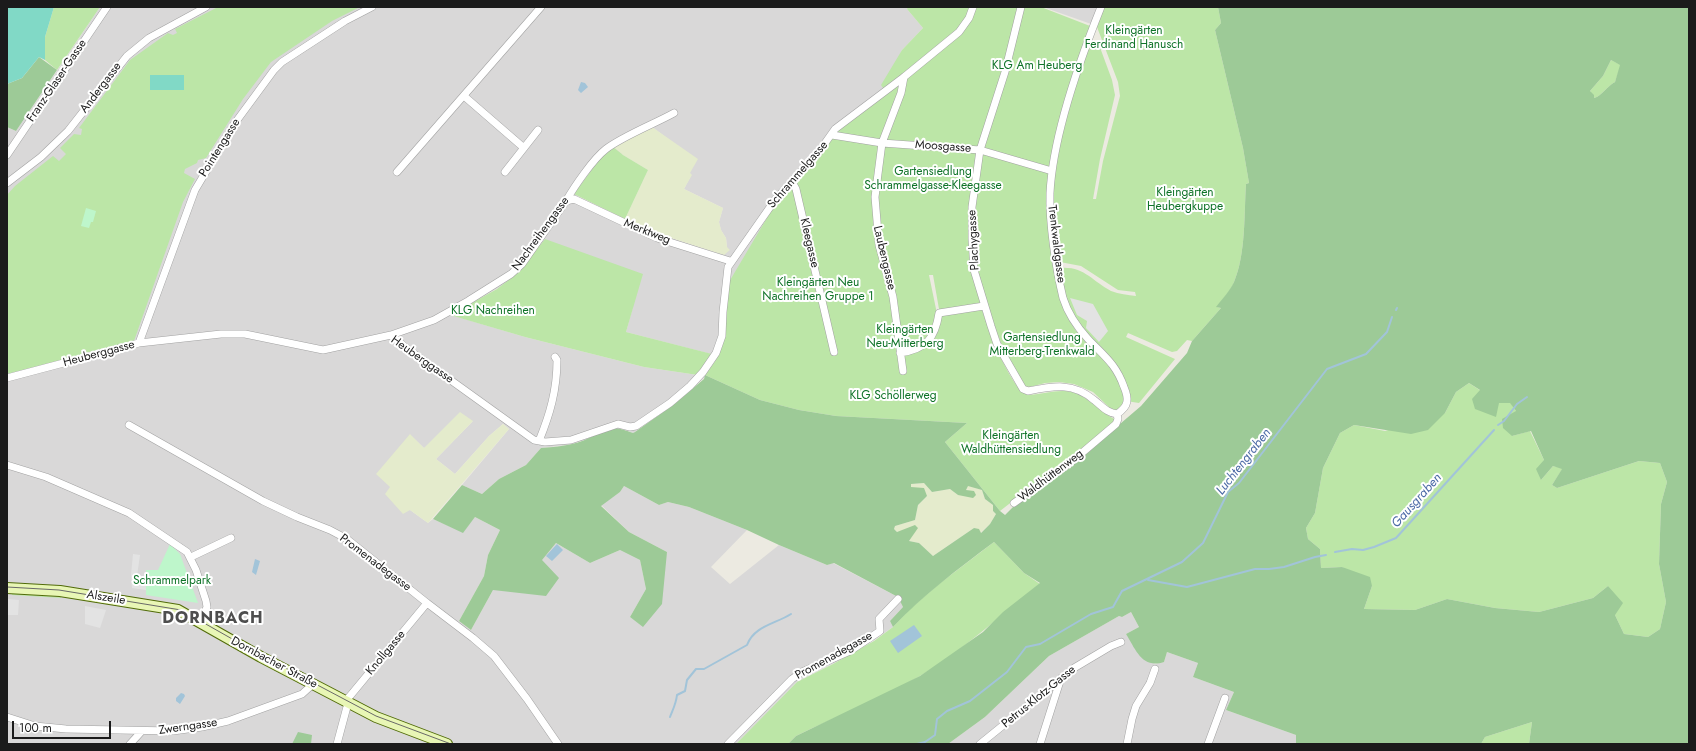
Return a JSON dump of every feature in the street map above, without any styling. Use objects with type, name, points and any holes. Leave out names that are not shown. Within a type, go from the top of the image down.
[{"type":"main road","name":"Alszeile","points":[[7,588],[60,591],[161,607],[178,610],[201,622]]},
{"type":"main road","name":"Dornbacher Straße","points":[[201,622],[261,658],[314,684],[381,720],[448,744]]},
{"type":"street","name":"Franz-Glaser-Gasse","points":[[7,155],[107,7]]},
{"type":"street","name":"Andergasse","points":[[7,183],[41,157],[59,140],[88,108],[126,56],[149,38],[206,7]]},
{"type":"street","name":"Pointengasse","points":[[139,343],[192,197],[235,123],[274,70],[282,62],[345,21],[372,7]]},
{"type":"street","points":[[397,172],[541,7]]},
{"type":"street","name":"Schrammelgasse","points":[[539,441],[571,440],[618,424],[630,427],[636,426],[667,405],[690,386],[712,359],[721,341],[725,283],[730,262],[743,247],[774,200],[818,153],[835,129],[904,77],[962,29],[970,18],[973,7]]},
{"type":"street","name":"Plachygasse","points":[[1021,7],[1005,72],[980,150],[972,207],[974,270],[984,306],[998,344],[1024,389],[1028,391],[1065,386],[1075,388],[1110,413],[1117,414]]},
{"type":"street","name":"Trenkwaldgasse","points":[[1101,7],[1073,86],[1061,130],[1052,171],[1050,216],[1064,299],[1072,318],[1088,339],[1116,368],[1121,376],[1128,395],[1128,402],[1124,410],[1117,414]]},
{"type":"street","name":"Laubengasse","points":[[903,371],[893,297],[879,245],[875,197],[882,143],[901,93],[904,77]]},
{"type":"street","points":[[464,96],[524,148]]},
{"type":"street","name":"Nachreihengasse","points":[[391,335],[434,320],[511,274],[522,264],[571,192],[602,152],[614,144],[674,113]]},
{"type":"street","points":[[505,172],[538,130]]},
{"type":"street","name":"Moosgasse","points":[[832,134],[882,143],[980,150],[1052,171]]},
{"type":"street","name":"Kleegasse","points":[[792,182],[796,189],[834,352]]},
{"type":"street","name":"Merktweg","points":[[566,201],[574,199],[657,238],[730,262]]},
{"type":"street","points":[[900,353],[919,348],[928,341],[937,325],[939,313],[984,306]]},
{"type":"street","name":"Heuberggasse","points":[[7,378],[139,343],[229,333],[245,334],[323,350],[391,335],[406,348],[517,428],[539,441]]},
{"type":"street","points":[[539,441],[550,413],[556,390],[557,360],[555,357]]},
{"type":"street","name":"Waldhüttenweg","points":[[1014,503],[1070,463],[1116,424],[1118,419],[1117,414]]},
{"type":"street","name":"Promenadegasse","points":[[129,425],[263,501],[297,518],[330,530],[347,539],[494,656],[527,699],[558,744]]},
{"type":"street","points":[[7,464],[46,477],[129,514],[183,548],[191,557],[206,601],[207,607],[201,622]]},
{"type":"street","points":[[191,557],[231,538]]},
{"type":"street","name":"Promenadegasse","points":[[728,744],[792,679],[802,672],[850,651],[880,631],[879,619],[898,599]]},
{"type":"street","name":"Knollgasse","points":[[347,703],[427,603]]},
{"type":"street","name":"Petrus-Klotz-Gasse","points":[[980,744],[1061,678],[1111,646],[1121,642]]},
{"type":"street","points":[[1127,744],[1136,706],[1150,684],[1155,668]]},
{"type":"street","points":[[1040,744],[1061,678]]},
{"type":"street","name":"Zwerngasse","points":[[7,717],[35,726],[47,728],[140,732],[173,731],[222,722],[302,694],[314,684]]},
{"type":"street","points":[[1208,744],[1225,698]]},
{"type":"street","points":[[337,744],[347,703]]},
{"type":"street","points":[[130,744],[140,732]]},
{"type":"shaded area","points":[[7,7],[54,7],[45,37],[45,60],[39,57],[22,78],[7,84]]},
{"type":"shaded area","points":[[100,7],[908,7],[907,9],[923,28],[902,50],[886,92],[826,148],[800,178],[785,192],[767,217],[756,239],[716,360],[704,378],[673,405],[635,432],[633,433],[623,429],[607,429],[589,439],[567,445],[541,448],[526,465],[499,479],[482,494],[462,485],[509,429],[503,424],[489,436],[455,474],[436,459],[473,421],[424,448],[410,435],[390,488],[410,510],[428,523],[433,519],[463,532],[475,517],[500,530],[488,555],[484,576],[459,621],[471,630],[493,590],[541,560],[556,543],[590,563],[620,550],[640,560],[646,589],[630,617],[643,626],[667,552],[629,532],[601,505],[620,492],[624,486],[659,505],[668,502],[689,507],[747,530],[711,567],[730,584],[779,545],[827,565],[833,563],[898,597],[903,607],[890,621],[893,627],[860,650],[797,682],[736,744],[7,744],[7,127],[16,131]],"holes":[[[652,127],[672,142],[691,175],[684,189],[723,208],[719,222],[721,230],[726,238],[727,247],[716,253],[659,234],[577,196]],[[526,264],[633,307],[626,332],[711,354],[698,375],[644,367],[525,337],[451,315],[505,284]]]},
{"type":"shaded area","points":[[1043,7],[1101,7],[1094,25]]},
{"type":"shaded area","points":[[150,75],[184,75],[184,90],[150,90]]},
{"type":"shaded area","points":[[581,82],[585,83],[588,87],[581,93],[578,90]]},
{"type":"shaded area","points":[[1070,298],[1093,304],[1108,331],[1099,342],[1086,328],[1087,321],[1077,315]]},
{"type":"shaded area","points":[[557,544],[563,550],[552,561],[546,556]]},
{"type":"shaded area","points":[[133,554],[140,555],[137,576],[145,578],[146,590],[132,588],[131,575]]},
{"type":"shaded area","points":[[255,559],[260,561],[256,575],[252,572]]},
{"type":"shaded area","points":[[7,599],[19,600],[18,615],[7,615]]},
{"type":"shaded area","points":[[85,606],[106,610],[100,628],[85,624]]},
{"type":"shaded area","points":[[1131,612],[1139,627],[1126,634],[1155,664],[1164,662],[1167,652],[1198,663],[1193,677],[1234,692],[1226,710],[1296,735],[1296,744],[948,744],[985,717],[1049,656],[1119,616],[1122,617]]},
{"type":"shaded area","points":[[914,625],[922,636],[898,653],[890,641]]},
{"type":"shaded area","points":[[181,693],[185,696],[180,704],[176,701],[176,698]]},
{"type":"green space","points":[[54,7],[100,7],[57,70],[45,60],[45,37]]},
{"type":"green space","points":[[218,7],[360,7],[332,21],[271,62],[243,99],[206,158],[198,160],[197,163],[185,169],[184,173],[195,179],[183,202],[134,341],[7,374],[7,195],[15,186],[53,156],[59,161],[66,154],[60,148],[74,134],[81,135],[82,129],[79,128],[130,60],[168,33],[173,35],[177,33],[175,29]]},
{"type":"green space","points":[[908,7],[1041,7],[1090,26],[1086,38],[1098,42],[1112,80],[1115,95],[1100,159],[1093,199],[1096,199],[1103,161],[1120,96],[1118,82],[1097,27],[1103,7],[1218,7],[1221,23],[1215,30],[1243,148],[1249,183],[1246,184],[1244,234],[1241,259],[1233,285],[1217,307],[1221,308],[1192,341],[1187,340],[1177,351],[1172,352],[1128,333],[1126,337],[1175,359],[1139,403],[1126,401],[1119,411],[1111,409],[1093,392],[1074,384],[1059,382],[1045,383],[1030,387],[1024,386],[1010,364],[976,284],[980,302],[979,304],[942,311],[939,309],[933,275],[929,275],[936,309],[936,317],[951,313],[982,309],[1001,358],[1008,372],[1023,392],[1030,395],[1058,391],[1075,393],[1085,398],[1116,420],[1083,450],[1041,479],[1000,511],[945,442],[967,423],[836,416],[799,410],[760,400],[705,375],[716,360],[729,282],[774,206],[826,148],[838,130],[886,92],[881,85],[902,50],[923,28],[907,9]],"holes":[[[1060,262],[1081,266],[1118,290],[1135,292],[1136,296],[1114,292],[1082,272],[1075,269],[1060,268],[1070,309],[1093,342],[1101,357],[1076,331],[1066,314],[1055,264]],[[884,272],[890,272],[894,290],[889,287]]]},
{"type":"green space","points":[[1218,7],[1689,7],[1689,744],[1529,744],[1532,722],[1485,737],[1481,744],[1296,744],[1296,735],[1226,710],[1234,692],[1193,677],[1198,663],[1167,652],[1164,662],[1150,663],[1140,657],[1126,634],[1139,627],[1131,612],[1122,617],[1119,616],[1049,656],[985,717],[948,744],[788,744],[796,736],[920,676],[983,632],[1003,612],[1040,583],[1024,573],[994,542],[929,593],[893,627],[890,621],[903,607],[898,597],[834,563],[827,565],[747,530],[689,507],[668,502],[659,505],[624,486],[620,492],[601,506],[629,532],[667,552],[662,604],[643,627],[630,617],[646,589],[640,560],[620,550],[590,563],[556,543],[542,560],[559,578],[546,596],[493,590],[471,630],[459,621],[484,576],[488,555],[500,530],[475,517],[463,533],[433,519],[462,485],[482,494],[499,479],[526,465],[541,448],[572,444],[610,429],[625,430],[633,433],[673,405],[704,379],[705,375],[760,400],[799,410],[836,416],[967,423],[945,442],[1000,511],[1005,515],[1014,506],[1072,465],[1141,406],[1187,353],[1192,341],[1221,308],[1216,307],[1228,292],[1238,271],[1243,247],[1246,184],[1249,183],[1243,148],[1215,30],[1221,23]],"holes":[[[1611,60],[1620,65],[1615,82],[1600,95],[1594,98],[1594,95],[1590,91],[1603,76]],[[1469,383],[1480,390],[1472,399],[1475,409],[1496,417],[1499,403],[1510,403],[1516,411],[1502,419],[1503,428],[1512,436],[1531,431],[1544,460],[1536,469],[1541,480],[1553,466],[1562,469],[1552,485],[1557,488],[1639,461],[1660,463],[1667,482],[1661,504],[1659,564],[1666,602],[1660,629],[1648,637],[1624,634],[1615,615],[1623,603],[1608,586],[1593,598],[1539,612],[1495,608],[1447,599],[1415,610],[1364,609],[1372,586],[1370,577],[1342,567],[1321,568],[1320,549],[1308,539],[1306,528],[1315,513],[1323,468],[1340,433],[1354,425],[1411,434],[1428,430],[1445,413],[1456,392]],[[924,483],[932,492],[950,489],[958,495],[973,498],[976,495],[974,491],[966,490],[968,486],[982,490],[985,499],[993,505],[993,511],[996,514],[990,524],[981,533],[979,529],[974,528],[933,556],[919,543],[909,541],[918,528],[915,525],[897,532],[894,529],[895,526],[915,520],[918,505],[927,496],[924,488],[911,487],[911,484]]]},
{"type":"green space","points":[[39,57],[57,70],[16,131],[7,127],[7,84],[22,78]]},
{"type":"green space","points":[[1611,60],[1621,65],[1615,82],[1600,95],[1594,98],[1590,91],[1603,76]]},
{"type":"green space","points":[[652,127],[698,159],[690,173],[692,175],[684,189],[723,208],[719,222],[721,230],[726,238],[727,247],[730,250],[724,255],[659,234],[625,219],[648,170],[613,147]]},
{"type":"green space","points":[[613,147],[648,170],[625,219],[574,194],[599,160]]},
{"type":"green space","points":[[86,208],[96,211],[93,222],[91,222],[89,228],[81,226]]},
{"type":"green space","name":"KLG Nachreihen","points":[[545,239],[643,274],[626,332],[712,354],[698,375],[644,367],[525,337],[450,315],[497,289],[519,272]]},
{"type":"green space","points":[[1469,383],[1499,403],[1510,402],[1516,411],[1512,436],[1530,431],[1544,460],[1541,480],[1553,466],[1563,468],[1552,485],[1557,488],[1639,461],[1660,463],[1667,482],[1661,504],[1659,564],[1666,602],[1660,629],[1648,637],[1624,634],[1615,615],[1608,586],[1593,598],[1539,612],[1495,608],[1447,599],[1415,610],[1364,609],[1372,586],[1342,567],[1321,568],[1320,549],[1308,539],[1306,528],[1315,513],[1323,468],[1340,433],[1354,425],[1385,431],[1445,413],[1456,392]]},
{"type":"green space","points":[[460,412],[473,421],[436,459],[455,474],[489,436],[503,424],[509,429],[428,523],[410,510],[403,514],[385,494],[390,487],[376,474],[410,434],[424,448]]},
{"type":"green space","points":[[924,483],[932,492],[950,489],[958,495],[970,489],[966,490],[968,485],[982,490],[985,499],[993,505],[993,511],[996,514],[990,524],[980,533],[974,528],[933,556],[919,543],[909,541],[917,528],[897,532],[894,529],[895,526],[915,520],[918,505],[927,496],[911,487],[911,484]]},
{"type":"green space","points":[[994,542],[1024,573],[1040,584],[966,644],[920,676],[874,700],[796,736],[788,744],[736,744],[797,682],[874,641],[893,627],[911,608],[939,584]]},
{"type":"green space","name":"Schrammelpark","points":[[170,544],[180,554],[198,603],[146,595],[146,570],[158,570]]},
{"type":"green space","points":[[12,593],[61,597],[61,598],[12,595]]},
{"type":"green space","points":[[1532,722],[1529,744],[1481,744],[1485,737]]},
{"type":"green space","points":[[298,732],[312,735],[311,744],[292,744]]},
{"type":"waterway","name":"Luchtengraben","points":[[917,744],[925,742],[935,735],[937,719],[947,711],[970,701],[1007,672],[1026,647],[1040,644],[1091,614],[1113,607],[1122,591],[1182,562],[1203,543],[1228,492],[1239,483],[1327,369],[1366,354],[1387,332],[1392,317]]},
{"type":"waterway","name":"Gausgraben","points":[[1498,425],[1504,421],[1517,404],[1527,397]]},
{"type":"waterway","name":"Gausgraben","points":[[1335,552],[1352,549],[1363,550],[1396,538],[1494,430]]},
{"type":"waterway","name":"Gausgraben","points":[[1148,580],[1187,587],[1255,569],[1284,567],[1326,555]]},
{"type":"waterway","points":[[670,717],[677,695],[685,691],[687,680],[696,669],[704,669],[747,645],[750,639],[760,629],[791,614]]},
{"type":"tram line","points":[[7,587],[59,590],[181,610],[257,653],[376,716],[451,744]]},
{"type":"district","name":"DORNBACH","points":[[213,619]]},
{"type":"park label","name":"Kleingärten Ferdinand Hanusch","points":[[1134,38]]},
{"type":"park label","name":"KLG Am Heuberg","points":[[1037,66]]},
{"type":"park label","name":"Gartensiedlung Schrammelgasse-Kleegasse","points":[[933,179]]},
{"type":"park label","name":"Kleingärten Heubergkuppe","points":[[1185,200]]},
{"type":"park label","name":"Kleingärten Neu Nachreihen Gruppe 1","points":[[818,290]]},
{"type":"park label","name":"Kleingärten Neu-Mitterberg","points":[[905,337]]},
{"type":"park label","name":"Gartensiedlung Mitterberg-Trenkwald","points":[[1042,345]]},
{"type":"park label","name":"KLG Schöllerweg","points":[[893,396]]},
{"type":"park label","name":"Kleingärten Waldhüttensiedlung","points":[[1011,443]]}]
